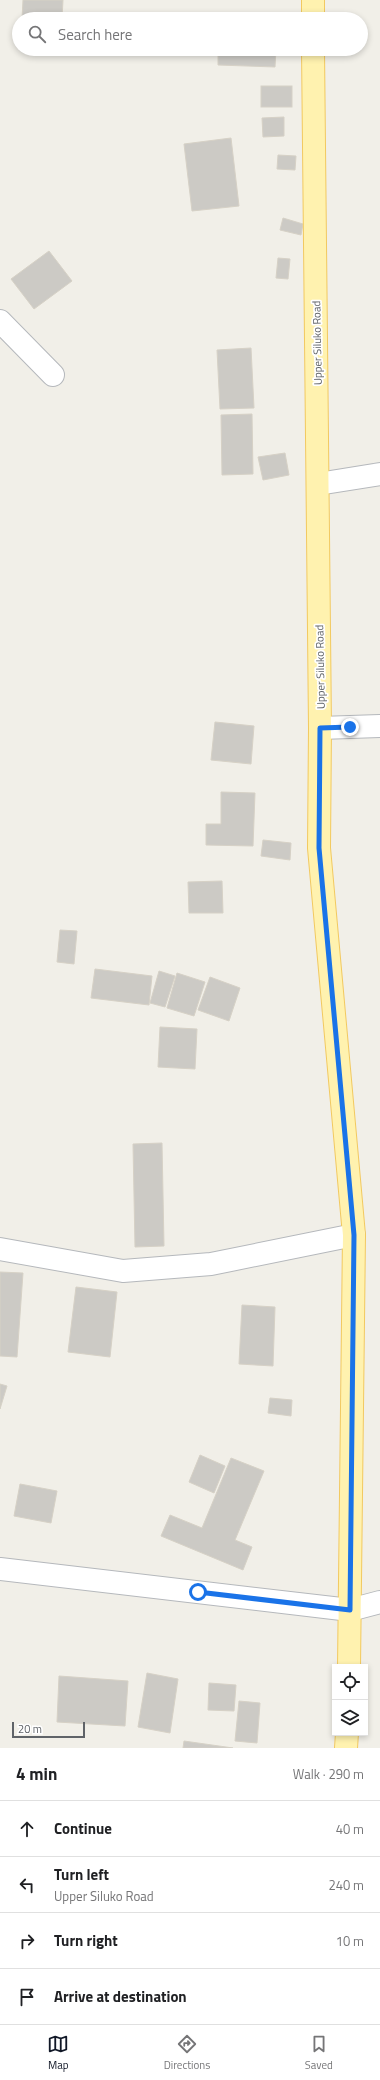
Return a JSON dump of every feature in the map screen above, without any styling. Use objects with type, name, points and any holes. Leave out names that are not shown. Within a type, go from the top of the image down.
[{"type":"main road","points":[[313,0],[313,12]]},
{"type":"main road","name":"Upper Siluko Road","points":[[313,56],[320,728],[319,848],[354,1235],[349,1664]]},
{"type":"main road","points":[[346,1736],[346,1748]]},
{"type":"street","points":[[0,321],[52,375]]},
{"type":"street","points":[[318,484],[380,474]]},
{"type":"street","points":[[320,728],[380,726]]},
{"type":"street","points":[[0,1249],[123,1271],[211,1264],[354,1235]]},
{"type":"street","points":[[0,1569],[350,1610],[380,1602]]},
{"type":"building","points":[[23,0],[63,0],[62,12],[22,12]]},
{"type":"building","points":[[218,56],[276,56],[275,67],[218,65]]},
{"type":"building","points":[[261,86],[292,86],[292,107],[261,107]]},
{"type":"building","points":[[284,117],[284,136],[263,137],[262,118]]},
{"type":"building","points":[[231,138],[239,206],[192,211],[184,144]]},
{"type":"building","points":[[278,155],[296,156],[295,170],[277,169]]},
{"type":"building","points":[[283,218],[303,224],[301,235],[280,230]]},
{"type":"building","points":[[49,251],[72,281],[34,309],[11,279]]},
{"type":"building","points":[[278,258],[290,259],[288,279],[276,278]]},
{"type":"building","points":[[251,348],[254,408],[220,409],[217,350]]},
{"type":"building","points":[[252,414],[253,474],[222,475],[221,415]]},
{"type":"building","points":[[285,453],[289,475],[263,480],[258,457]]},
{"type":"building","points":[[215,722],[254,726],[251,764],[211,760]]},
{"type":"building","points":[[221,792],[255,793],[253,846],[206,845],[206,824],[221,824]]},
{"type":"building","points":[[263,840],[291,843],[290,860],[261,856]]},
{"type":"building","points":[[222,881],[223,913],[189,913],[188,882]]},
{"type":"building","points":[[60,930],[77,931],[74,964],[57,962]]},
{"type":"building","points":[[95,969],[152,976],[149,1005],[91,998]]},
{"type":"building","points":[[159,971],[175,976],[165,1007],[150,1003]]},
{"type":"building","points":[[177,973],[205,982],[194,1016],[167,1008]]},
{"type":"building","points":[[210,977],[240,988],[229,1021],[198,1010]]},
{"type":"building","points":[[160,1027],[197,1029],[195,1069],[158,1067]]},
{"type":"building","points":[[162,1143],[164,1246],[135,1247],[133,1144]]},
{"type":"building","points":[[0,1272],[23,1273],[17,1357],[0,1356]]},
{"type":"building","points":[[76,1287],[117,1292],[110,1357],[68,1352]]},
{"type":"building","points":[[242,1305],[275,1307],[273,1366],[239,1364]]},
{"type":"building","points":[[0,1384],[7,1386],[0,1409]]},
{"type":"building","points":[[270,1398],[292,1400],[291,1416],[268,1413]]},
{"type":"building","points":[[200,1455],[225,1466],[214,1493],[189,1482]]},
{"type":"building","points":[[231,1458],[264,1471],[235,1540],[252,1547],[243,1570],[161,1536],[170,1515],[202,1528]]},
{"type":"building","points":[[20,1484],[57,1491],[51,1523],[14,1516]]},
{"type":"building","points":[[147,1673],[178,1679],[170,1733],[138,1727]]},
{"type":"building","points":[[59,1676],[128,1681],[125,1726],[57,1722]]},
{"type":"building","points":[[209,1683],[236,1685],[234,1711],[208,1710]]},
{"type":"building","points":[[239,1701],[260,1703],[257,1743],[235,1741]]},
{"type":"building","points":[[184,1741],[233,1748],[183,1748]]},
{"type":"route","points":[[198,1592],[350,1610],[354,1235],[319,848],[320,728],[350,727]]}]
